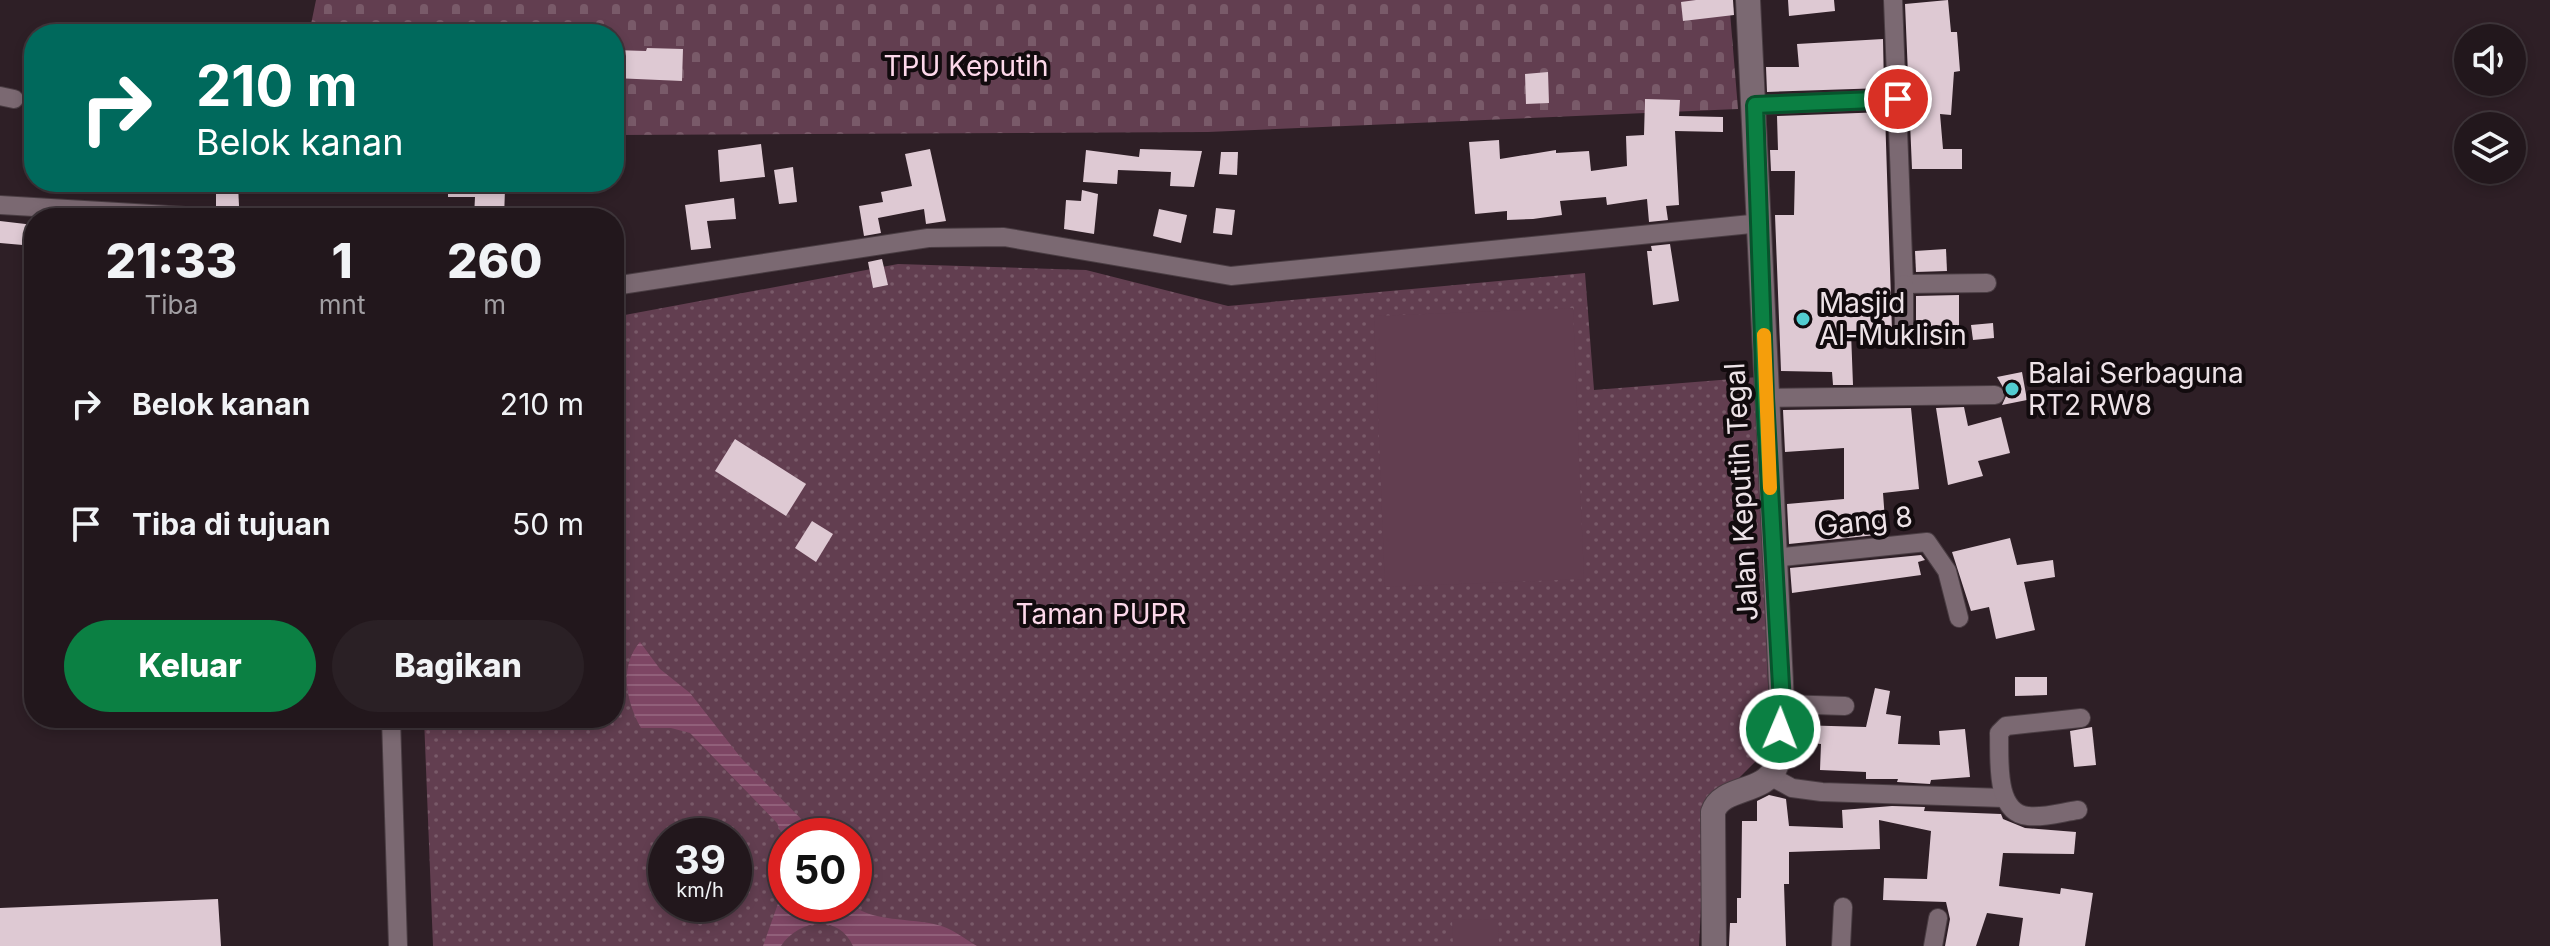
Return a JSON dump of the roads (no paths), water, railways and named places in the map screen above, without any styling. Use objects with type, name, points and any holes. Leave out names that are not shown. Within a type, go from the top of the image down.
[{"type":"main road","name":"Jalan Keputih Tegal","points":[[1748,0],[1782,704],[1776,765],[1770,776]]},
{"type":"main road","points":[[1714,946],[1715,806],[1770,776]]},
{"type":"street","points":[[1893,0],[1904,337]]},
{"type":"street","points":[[1755,105],[1898,99]]},
{"type":"street","points":[[0,205],[51,208]]},
{"type":"street","points":[[624,284],[928,238],[1004,237],[1231,276],[1761,223]]},
{"type":"street","points":[[1904,284],[1987,283]]},
{"type":"street","points":[[1765,398],[1995,395]]},
{"type":"street","name":"Gang 8","points":[[1773,558],[1927,542],[1947,571],[1959,618]]},
{"type":"street","points":[[1782,704],[1845,706]]},
{"type":"street","points":[[2004,798],[2001,728],[2081,718]]},
{"type":"street","points":[[391,728],[398,946]]},
{"type":"street","points":[[1770,776],[1792,788],[1822,792],[2004,798],[2021,814],[2029,816],[2078,810]]},
{"type":"street","points":[[1841,946],[1843,907]]},
{"type":"street","points":[[1933,946],[1938,918]]},
{"type":"place","name":"Masjid Al-Muklisin","points":[[1803,319]]},
{"type":"place","name":"Balai Serbaguna RT2 RW8","points":[[2012,389]]},
{"type":"park label","name":"TPU Keputih","points":[[966,66]]},
{"type":"park label","name":"Taman PUPR","points":[[1101,614]]}]
